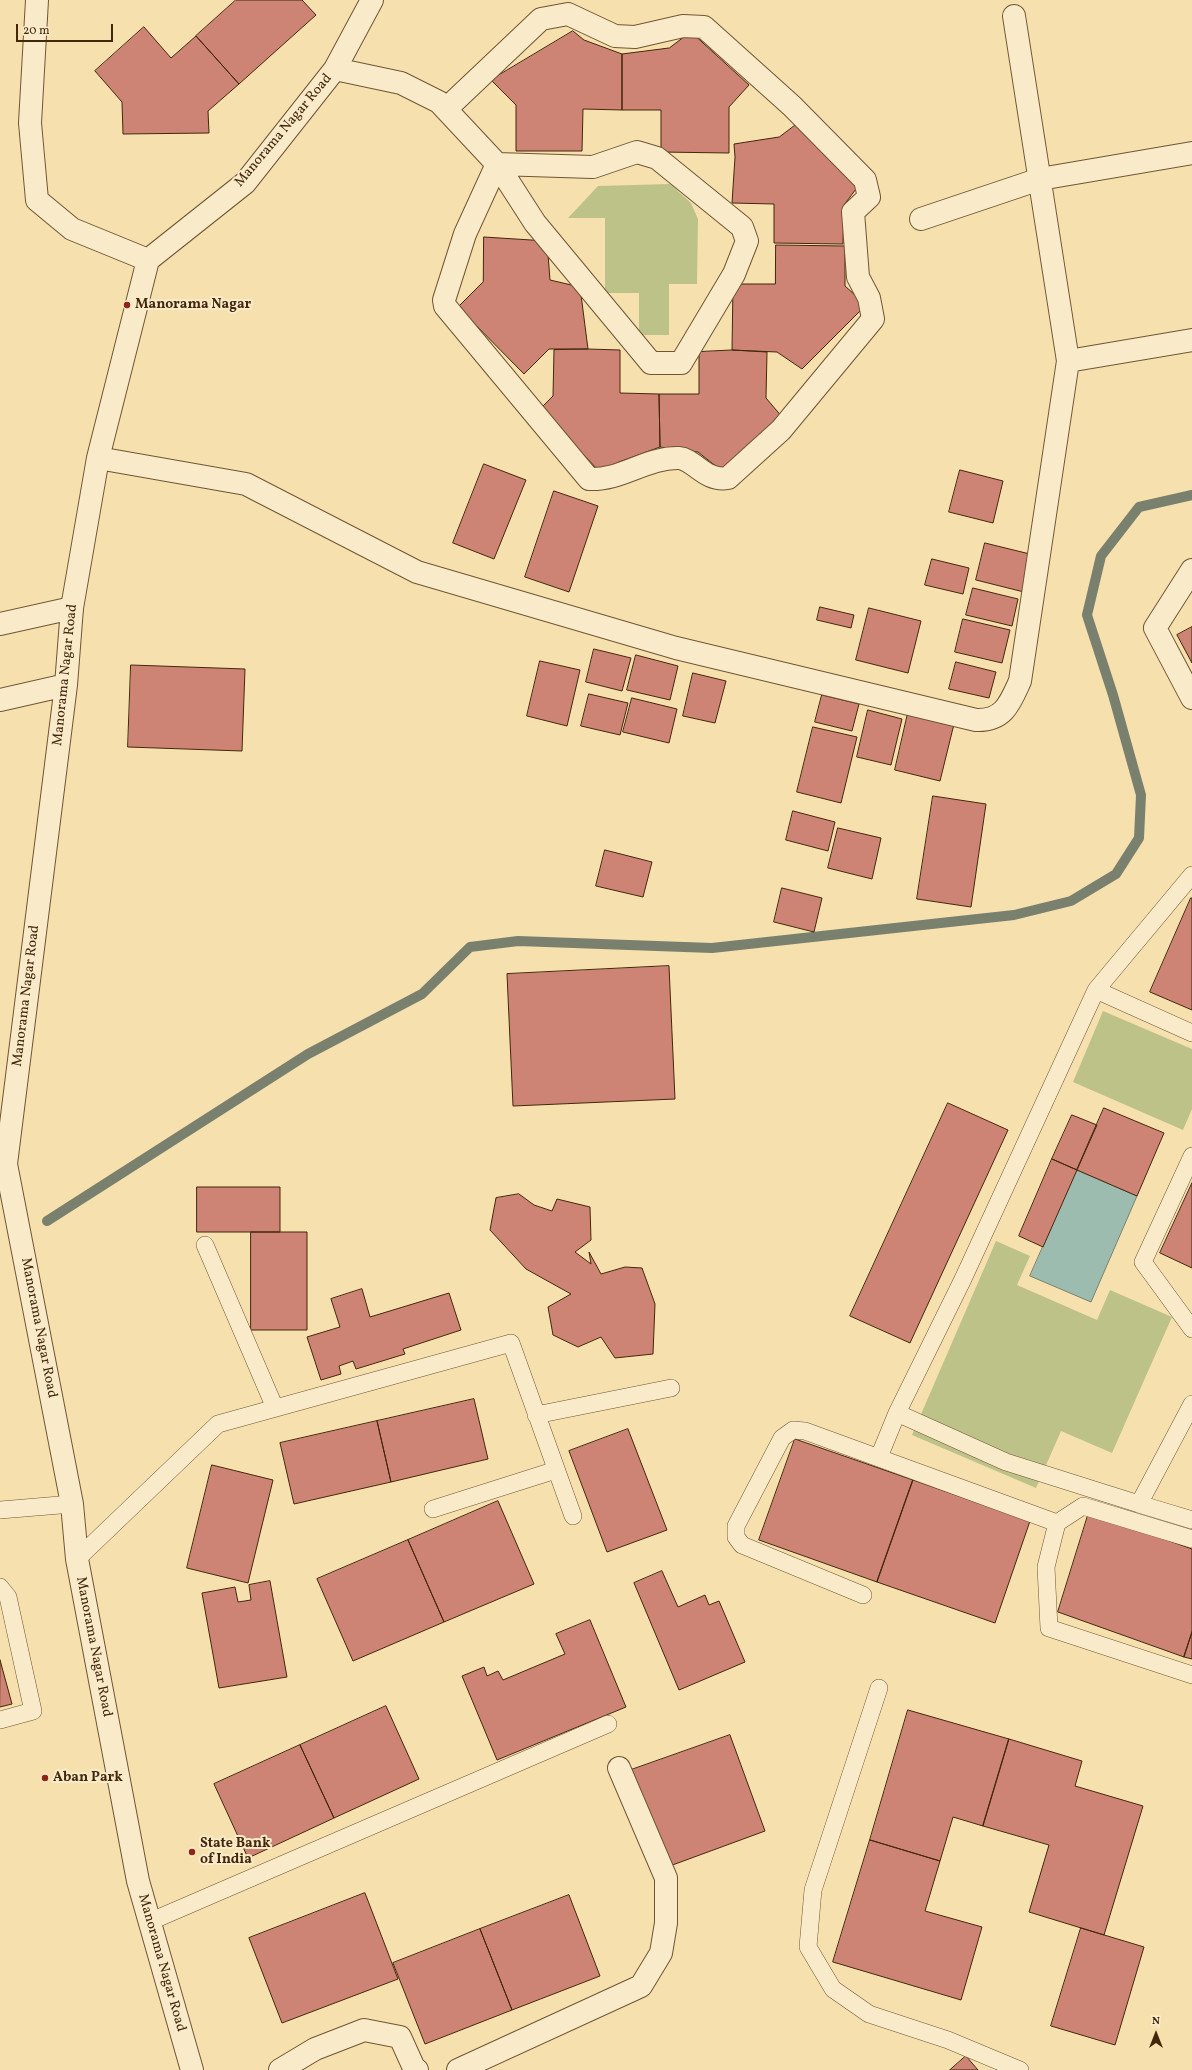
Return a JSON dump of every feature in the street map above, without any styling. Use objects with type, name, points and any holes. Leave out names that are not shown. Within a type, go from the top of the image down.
[{"type":"street","points":[[37,0],[30,123],[37,200],[72,229],[148,260]]},
{"type":"street","name":"Manorama Nagar Road","points":[[192,2070],[138,1881],[77,1559],[72,1504],[3,1163],[66,684],[72,608],[98,458],[148,260],[245,183],[335,69],[372,0]]},
{"type":"street","points":[[446,109],[542,19],[568,14],[615,36],[635,37],[684,26],[704,27],[792,106],[865,180],[868,197],[853,212],[858,277],[868,298],[873,319],[781,430],[728,478],[718,480],[680,458],[657,461],[602,480],[589,479],[445,306],[444,300],[465,234],[497,164]]},
{"type":"street","points":[[98,458],[246,484],[417,572],[676,648],[976,720],[986,720],[996,717],[1010,703],[1020,681],[1068,361],[1014,16]]},
{"type":"street","points":[[335,69],[401,83],[440,102],[497,164],[535,223],[651,363],[681,363],[734,274],[747,241],[742,227],[657,158],[637,152],[593,167],[497,164]]},
{"type":"street","points":[[921,219],[1040,179],[1192,153]]},
{"type":"street","points":[[1068,361],[1192,340]]},
{"type":"street","points":[[1192,570],[1154,628],[1192,698]]},
{"type":"street","points":[[0,624],[72,608]]},
{"type":"street","points":[[0,700],[66,684]]},
{"type":"street","points":[[458,2070],[641,1986],[661,1953],[666,1924],[666,1878],[619,1768]]},
{"type":"street","points":[[280,2070],[315,2049],[364,2030],[400,2037],[414,2068],[417,2070]]},
{"type":"lane","points":[[879,1457],[897,1413],[963,1279],[1096,990],[1192,875]]},
{"type":"lane","points":[[1096,990],[1192,1033]]},
{"type":"lane","points":[[1192,1156],[1143,1262],[1192,1328]]},
{"type":"lane","points":[[205,1245],[276,1408]]},
{"type":"lane","points":[[77,1559],[218,1424],[511,1343],[573,1516]]},
{"type":"lane","points":[[536,1415],[671,1388]]},
{"type":"lane","points":[[1139,1504],[1192,1404]]},
{"type":"lane","points":[[897,1413],[1006,1462],[1192,1520]]},
{"type":"lane","points":[[863,1595],[742,1545],[736,1537],[736,1526],[782,1438],[793,1430],[805,1431],[879,1457],[1057,1523]]},
{"type":"lane","points":[[433,1509],[556,1470]]},
{"type":"lane","points":[[0,1510],[72,1504]]},
{"type":"lane","points":[[1192,1539],[1083,1506],[1057,1523],[1046,1567],[1049,1628],[1192,1675]]},
{"type":"lane","points":[[0,1586],[8,1597],[32,1711],[0,1720]]},
{"type":"lane","points":[[879,1688],[813,1890],[808,1947],[833,1989],[868,2014],[948,2040],[1020,2070]]},
{"type":"lane","points":[[149,1922],[608,1724]]},
{"type":"green space","points":[[670,184],[691,203],[698,219],[697,284],[669,284],[669,335],[639,335],[639,293],[605,293],[605,218],[568,218],[598,186]]},
{"type":"green space","points":[[1103,1011],[1192,1049],[1192,1109],[1183,1130],[1073,1082]]},
{"type":"green space","points":[[996,1241],[1030,1256],[1017,1285],[1097,1320],[1110,1290],[1172,1317],[1112,1453],[1061,1431],[1036,1488],[912,1435]]},
{"type":"shaded area","points":[[1077,1170],[1137,1196],[1091,1302],[1030,1276]]},
{"type":"building","points":[[236,0],[302,0],[316,15],[239,84],[196,36]]},
{"type":"building","points":[[144,27],[171,58],[196,36],[239,84],[208,111],[209,133],[123,134],[122,102],[95,71]]},
{"type":"building","points":[[573,31],[584,40],[622,54],[622,110],[583,109],[582,151],[516,151],[516,105],[491,80]]},
{"type":"building","points":[[691,32],[749,85],[729,107],[729,153],[661,152],[661,110],[622,110],[622,54],[669,48]]},
{"type":"building","points":[[801,121],[859,185],[844,205],[843,244],[774,243],[774,204],[732,203],[735,157],[734,144],[779,137]]},
{"type":"building","points":[[484,237],[547,241],[550,280],[580,287],[588,349],[549,349],[524,374],[458,307],[483,282]]},
{"type":"building","points":[[776,245],[845,246],[845,286],[866,305],[802,369],[777,352],[732,350],[733,284],[775,284]]},
{"type":"building","points":[[554,350],[620,350],[620,393],[659,394],[660,447],[619,462],[600,472],[540,409],[553,396]]},
{"type":"building","points":[[732,350],[767,352],[766,398],[783,418],[722,471],[698,452],[660,447],[659,394],[699,394],[699,352]]},
{"type":"building","points":[[484,464],[526,480],[494,559],[453,543]]},
{"type":"building","points":[[960,470],[1003,481],[993,523],[949,512]]},
{"type":"building","points":[[554,491],[598,506],[569,592],[525,577]]},
{"type":"building","points":[[985,543],[1034,555],[1024,592],[976,580]]},
{"type":"building","points":[[932,559],[969,568],[963,594],[925,585]]},
{"type":"building","points":[[973,588],[1018,599],[1012,626],[966,615]]},
{"type":"building","points":[[820,607],[854,615],[851,628],[817,620]]},
{"type":"building","points":[[869,608],[921,621],[908,673],[856,660]]},
{"type":"building","points":[[963,619],[1010,630],[1002,663],[955,652]]},
{"type":"building","points":[[1192,627],[1192,663],[1177,635]]},
{"type":"building","points":[[594,649],[631,658],[622,691],[586,682]]},
{"type":"building","points":[[636,655],[678,666],[670,700],[627,690]]},
{"type":"building","points":[[540,661],[580,670],[567,726],[527,716]]},
{"type":"building","points":[[956,662],[996,672],[989,698],[949,689]]},
{"type":"building","points":[[131,665],[245,669],[242,751],[128,747]]},
{"type":"building","points":[[693,673],[726,681],[715,723],[683,716]]},
{"type":"building","points":[[589,694],[628,703],[620,735],[581,726]]},
{"type":"building","points":[[822,695],[859,704],[852,731],[815,722]]},
{"type":"building","points":[[632,698],[677,709],[669,743],[623,732]]},
{"type":"building","points":[[868,710],[902,719],[891,765],[857,757]]},
{"type":"building","points":[[908,713],[954,724],[940,781],[895,770]]},
{"type":"building","points":[[813,727],[857,737],[841,803],[797,792]]},
{"type":"building","points":[[933,796],[986,804],[971,907],[917,899]]},
{"type":"building","points":[[793,811],[835,822],[828,851],[786,840]]},
{"type":"building","points":[[838,828],[881,838],[872,879],[828,868]]},
{"type":"building","points":[[605,850],[652,862],[643,897],[596,886]]},
{"type":"building","points":[[782,888],[822,898],[814,932],[774,922]]},
{"type":"building","points":[[1192,898],[1192,1010],[1150,992]]},
{"type":"building","points":[[669,966],[675,1099],[513,1106],[507,974]]},
{"type":"building","points":[[948,1103],[1008,1130],[910,1343],[850,1316]]},
{"type":"building","points":[[1104,1108],[1164,1133],[1137,1196],[1077,1170]]},
{"type":"building","points":[[1072,1115],[1097,1125],[1077,1170],[1052,1159]]},
{"type":"building","points":[[1052,1159],[1077,1170],[1043,1247],[1019,1236]]},
{"type":"building","points":[[1192,1183],[1192,1268],[1160,1253]]},
{"type":"building","points":[[197,1187],[280,1187],[280,1232],[197,1232]]},
{"type":"building","points":[[519,1194],[534,1205],[552,1211],[557,1199],[590,1207],[591,1240],[575,1252],[591,1264],[589,1252],[601,1274],[625,1267],[642,1268],[655,1304],[653,1354],[615,1358],[601,1337],[578,1347],[553,1335],[548,1307],[571,1294],[526,1269],[490,1230],[496,1198]]},
{"type":"building","points":[[251,1232],[307,1232],[307,1330],[251,1330]]},
{"type":"building","points":[[362,1289],[370,1317],[449,1293],[461,1330],[403,1349],[405,1354],[356,1369],[353,1361],[339,1366],[341,1374],[321,1380],[307,1337],[340,1327],[331,1299]]},
{"type":"building","points":[[474,1399],[488,1459],[391,1482],[377,1421]]},
{"type":"building","points":[[377,1421],[391,1482],[294,1504],[280,1443]]},
{"type":"building","points":[[628,1429],[667,1530],[607,1552],[569,1451]]},
{"type":"building","points":[[795,1439],[913,1480],[877,1582],[759,1540]]},
{"type":"building","points":[[212,1465],[273,1480],[248,1583],[187,1568]]},
{"type":"building","points":[[913,1480],[1030,1521],[995,1623],[877,1582]]},
{"type":"building","points":[[498,1501],[534,1584],[444,1622],[408,1540]]},
{"type":"building","points":[[1089,1512],[1192,1549],[1192,1632],[1184,1657],[1058,1612]]},
{"type":"building","points":[[408,1540],[444,1622],[353,1661],[317,1579]]},
{"type":"building","points":[[662,1571],[678,1607],[705,1595],[709,1605],[719,1601],[745,1662],[679,1690],[634,1583]]},
{"type":"building","points":[[270,1581],[287,1677],[219,1688],[202,1593],[235,1587],[238,1602],[251,1600],[249,1585]]},
{"type":"building","points":[[590,1620],[626,1707],[497,1760],[462,1676],[484,1667],[487,1676],[498,1671],[503,1680],[565,1654],[556,1634]]},
{"type":"building","points":[[1192,1632],[1192,1659],[1184,1657]]},
{"type":"building","points":[[0,1660],[12,1704],[0,1707]]},
{"type":"building","points":[[386,1706],[419,1779],[334,1818],[300,1745]]},
{"type":"building","points":[[908,1710],[1009,1739],[983,1826],[953,1817],[940,1861],[870,1840]]},
{"type":"building","points":[[730,1735],[765,1831],[667,1867],[631,1770]]},
{"type":"building","points":[[1009,1739],[1082,1761],[1075,1786],[1143,1806],[1104,1935],[1029,1912],[1049,1845],[983,1826]]},
{"type":"building","points":[[300,1745],[334,1818],[248,1858],[214,1784]]},
{"type":"building","points":[[870,1840],[940,1861],[925,1911],[982,1927],[961,2000],[833,1962]]},
{"type":"building","points":[[365,1893],[398,1979],[282,2023],[249,1938]]},
{"type":"building","points":[[569,1895],[600,1976],[512,2010],[480,1929]]},
{"type":"building","points":[[1081,1928],[1144,1947],[1115,2045],[1051,2026]]},
{"type":"building","points":[[480,1929],[512,2010],[425,2044],[393,1963]]},
{"type":"building","points":[[966,2056],[978,2070],[950,2070]]},
{"type":"waterway","points":[[47,1221],[308,1054],[422,994],[470,947],[518,941],[712,948],[1014,915],[1071,901],[1116,874],[1139,838],[1141,795],[1113,695],[1087,615],[1101,556],[1139,507],[1192,495]]},
{"type":"place","name":"Manorama Nagar","points":[[127,305]]},
{"type":"place","name":"Aban Park","points":[[45,1778]]},
{"type":"place","name":"State Bank of India","points":[[192,1852]]}]
